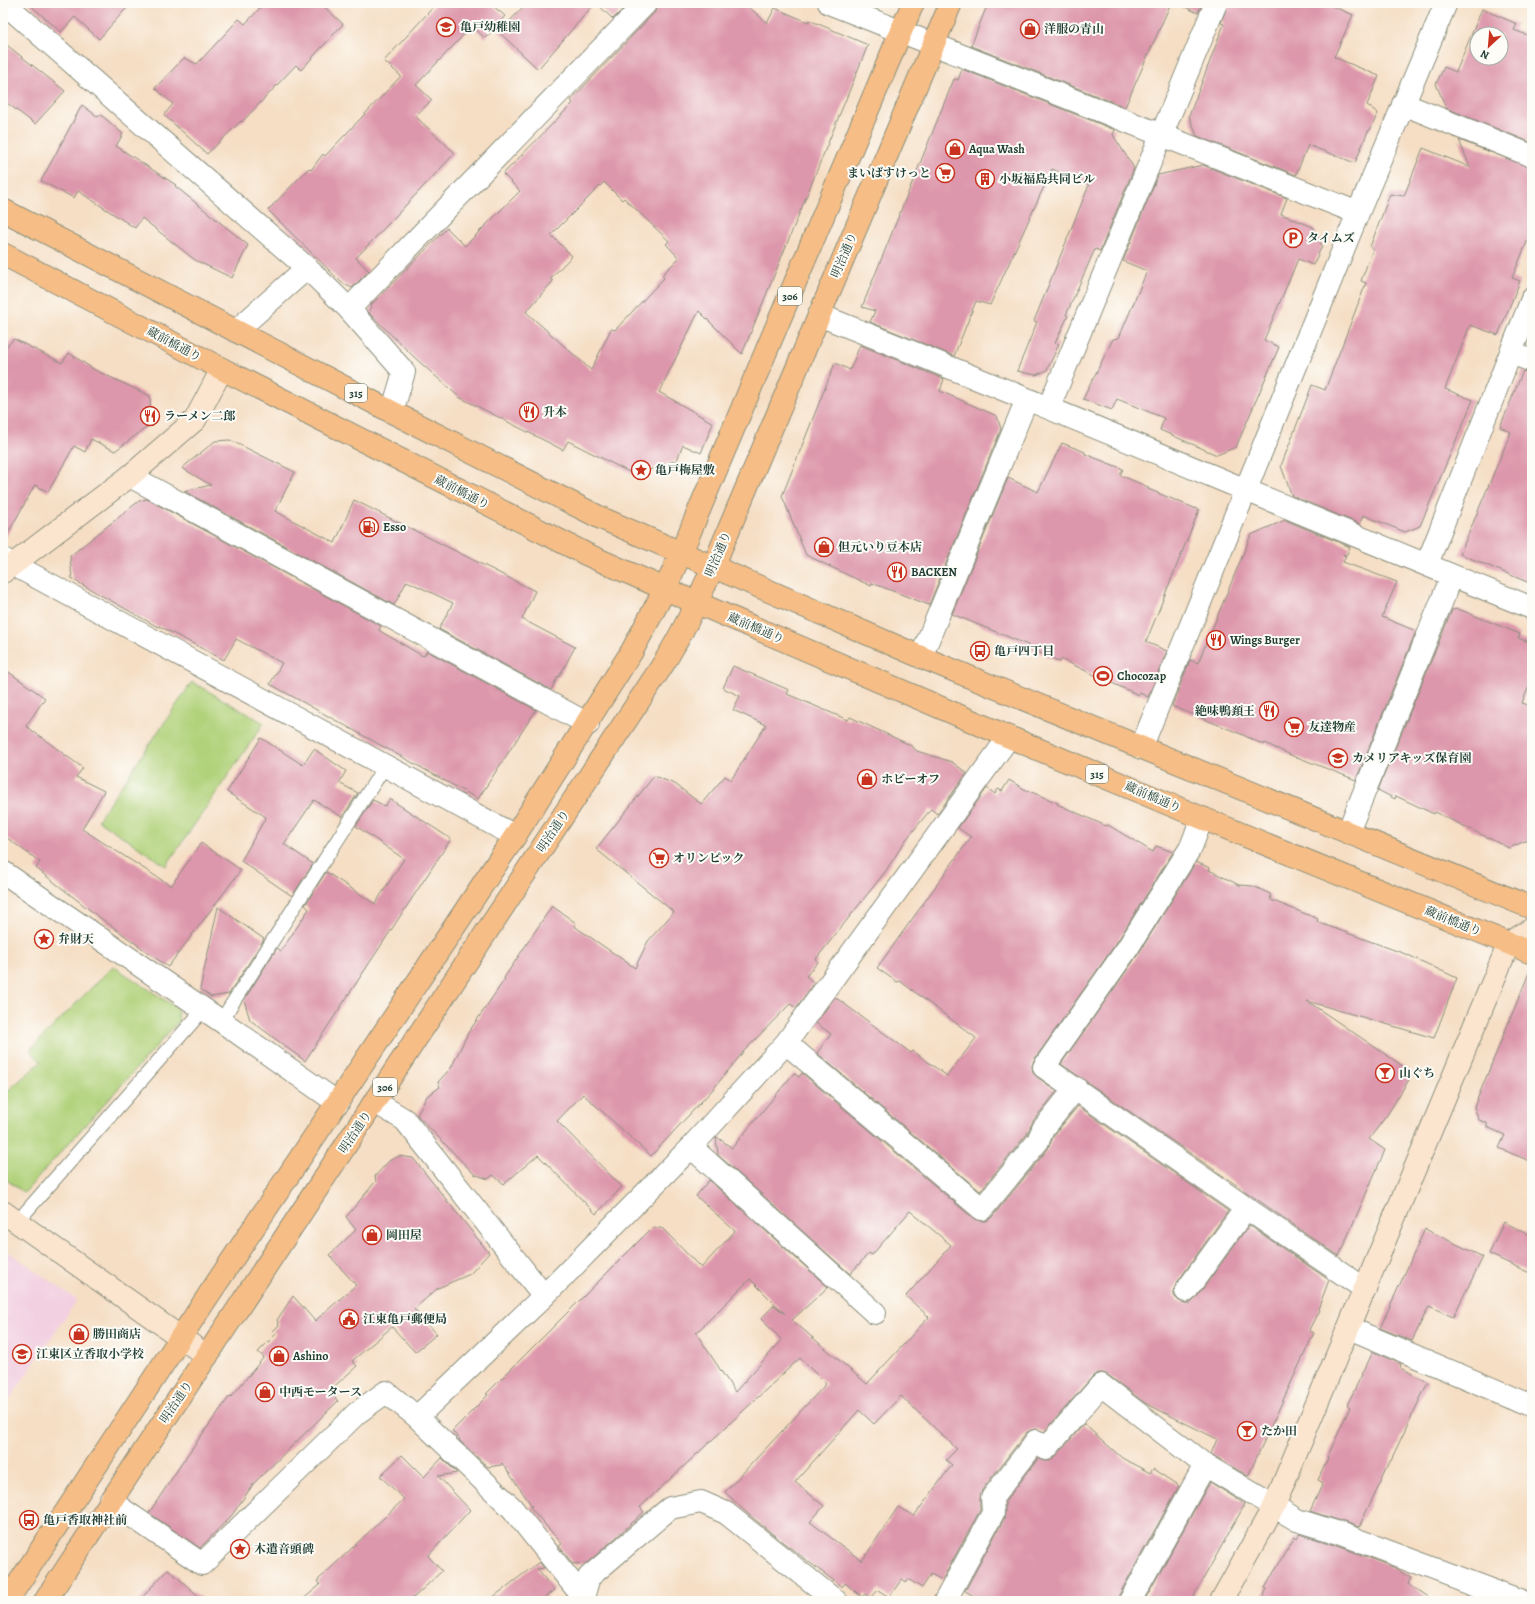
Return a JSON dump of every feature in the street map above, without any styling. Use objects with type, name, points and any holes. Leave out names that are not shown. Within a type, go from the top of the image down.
[{"type":"main road","name":"306","points":[[8,1601],[181,1338],[516,836],[588,724],[632,651],[665,589],[681,553],[913,3]]},
{"type":"main road","name":"明治通り","points":[[45,1601],[662,666],[697,603],[713,567],[951,3]]},
{"type":"main road","name":"315","points":[[3,210],[392,412],[601,518],[921,657],[1532,908]]},
{"type":"main road","name":"蔵前橋通り","points":[[3,254],[222,369],[588,555],[1009,737],[1532,953]]},
{"type":"street","points":[[4,3],[307,268],[349,309],[404,372],[392,412]]},
{"type":"street","points":[[349,309],[646,3]]},
{"type":"street","points":[[829,3],[1358,213]]},
{"type":"street","points":[[1049,407],[1216,3]]},
{"type":"street","points":[[1141,748],[1358,213],[1446,3]]},
{"type":"street","points":[[1403,104],[1532,156]]},
{"type":"street","points":[[236,331],[307,268]]},
{"type":"street","points":[[1426,564],[1532,299]]},
{"type":"street","points":[[819,315],[1049,407],[1532,608]]},
{"type":"street","points":[[1511,353],[1532,361]]},
{"type":"street","points":[[222,369],[195,420],[130,476],[6,565],[516,836]]},
{"type":"street","points":[[921,657],[1027,399]]},
{"type":"street","points":[[130,476],[588,724]]},
{"type":"street","points":[[1348,832],[1452,576]]},
{"type":"street","points":[[417,1417],[544,1296],[691,1147],[786,1044],[1009,737]]},
{"type":"street","points":[[1202,818],[1191,847],[1127,950],[1044,1066],[1246,1208],[1365,1289]]},
{"type":"street","points":[[3,872],[338,1103]]},
{"type":"street","points":[[1221,1601],[1274,1506],[1509,943],[1532,929]]},
{"type":"street","points":[[786,1044],[982,1208],[1038,1141],[1043,1129],[1076,1088]]},
{"type":"street","points":[[375,1102],[405,1120],[544,1296]]},
{"type":"street","points":[[691,1147],[875,1313]]},
{"type":"street","points":[[1186,1291],[1246,1208]]},
{"type":"street","points":[[10,1217],[207,1356]]},
{"type":"street","points":[[1349,1328],[1532,1406]]},
{"type":"street","points":[[945,1601],[993,1513],[992,1498],[1036,1441],[1046,1449],[1101,1385],[1205,1465],[1297,1520],[1520,1601]]},
{"type":"street","points":[[110,1501],[202,1564],[357,1412],[386,1392],[417,1417],[512,1508],[582,1599]]},
{"type":"street","points":[[1130,1601],[1205,1465]]},
{"type":"street","points":[[582,1599],[590,1577],[670,1508],[701,1502],[726,1512],[836,1601]]},
{"type":"lane","points":[[10,1217],[212,1015],[385,766]]},
{"type":"shaded area","name":"江東区立香取小学校","points":[[3,1248],[77,1300],[3,1409]]},
{"type":"green space","points":[[192,682],[264,723],[166,866],[98,820]]},
{"type":"green space","points":[[113,966],[177,1008],[179,1021],[24,1193],[3,1177],[3,1095],[41,1062],[30,1050]]},
{"type":"building","points":[[28,3],[131,3],[99,39],[75,17],[61,32]]},
{"type":"building","points":[[265,3],[320,3],[343,24],[301,70],[296,65],[242,122],[241,121],[207,154],[164,115],[173,104],[155,88],[184,58],[197,64],[239,19],[245,24]]},
{"type":"building","points":[[437,3],[493,3],[492,5],[505,16],[485,38],[472,26],[416,85],[432,100],[415,116],[455,153],[356,258],[369,271],[352,288],[342,283],[268,210],[309,168],[311,170],[323,154],[325,156],[401,76],[384,61]]},
{"type":"building","points":[[527,3],[595,3],[538,69],[499,32]]},
{"type":"building","points":[[596,3],[629,3],[613,19]]},
{"type":"building","points":[[658,3],[744,3],[767,23],[775,8],[808,22],[809,20],[868,45],[742,354],[699,311],[659,392],[713,423],[701,453],[683,445],[677,460],[635,475],[568,441],[563,450],[459,397],[414,357],[369,313],[371,305],[447,228],[465,246],[520,191],[503,174],[573,103],[571,100],[655,12]],"holes":[[[604,182],[622,200],[624,198],[669,241],[666,244],[679,258],[662,275],[664,278],[615,330],[611,329],[591,370],[526,312],[553,281],[550,279],[572,256],[551,235]]]},
{"type":"building","points":[[988,3],[1171,3],[1125,107],[971,46]]},
{"type":"building","points":[[1176,3],[1202,3],[1198,13]]},
{"type":"building","points":[[1228,3],[1325,3],[1353,15],[1334,57],[1379,76],[1367,105],[1378,113],[1370,130],[1368,131],[1355,163],[1308,145],[1296,175],[1197,136],[1189,116],[1224,24],[1221,23]]},
{"type":"building","points":[[1482,9],[1517,24],[1514,30],[1532,37],[1532,143],[1446,108],[1436,84],[1444,67],[1456,72],[1469,40],[1469,66],[1509,66],[1509,26],[1475,26]]},
{"type":"building","points":[[3,42],[65,91],[35,124],[3,100]]},
{"type":"building","points":[[962,69],[1115,130],[1113,135],[1134,168],[1100,251],[1095,249],[1066,315],[1068,316],[1055,343],[1059,344],[1047,370],[1036,375],[1017,371],[1037,322],[1034,321],[1089,185],[1052,169],[990,305],[976,301],[954,356],[870,322],[875,311],[862,307],[954,79],[958,80]]},
{"type":"building","points":[[82,105],[98,117],[100,114],[123,134],[116,146],[176,185],[175,186],[248,245],[232,278],[195,260],[142,218],[135,228],[78,191],[74,198],[41,181]]},
{"type":"building","points":[[1459,140],[1532,168],[1532,230],[1512,278],[1520,281],[1498,335],[1470,325],[1445,389],[1473,400],[1420,526],[1405,532],[1363,515],[1360,524],[1292,496],[1281,466],[1312,385],[1325,390],[1366,283],[1361,281],[1373,249],[1370,247],[1390,194],[1404,196],[1423,148],[1470,167]]},
{"type":"building","points":[[1203,165],[1287,198],[1281,214],[1313,227],[1322,246],[1313,265],[1298,259],[1264,340],[1279,347],[1236,447],[1217,455],[1160,430],[1164,418],[1117,399],[1112,410],[1083,399],[1113,339],[1119,338],[1147,271],[1123,261],[1158,175]]},
{"type":"building","points":[[14,339],[62,363],[69,353],[93,369],[150,396],[151,424],[115,451],[91,439],[85,452],[74,446],[48,492],[35,485],[3,542],[3,350]]},
{"type":"building","points":[[860,345],[944,379],[940,391],[997,416],[1001,429],[929,605],[872,583],[871,586],[806,555],[782,496],[835,363],[850,370]]},
{"type":"building","points":[[1523,371],[1532,373],[1532,584],[1460,554],[1511,432],[1500,427]]},
{"type":"building","points":[[230,440],[295,472],[275,511],[335,543],[354,500],[535,591],[522,619],[575,647],[551,690],[439,629],[453,603],[407,581],[394,605],[184,491],[211,485],[182,468],[215,441]]},
{"type":"building","points":[[1062,443],[1123,469],[1120,475],[1148,487],[1148,489],[1199,510],[1146,642],[1167,651],[1148,697],[1140,693],[1139,695],[1061,659],[1060,662],[1027,647],[1028,645],[952,614],[1008,478],[1038,492]]},
{"type":"building","points":[[147,499],[381,626],[380,631],[421,655],[424,656],[427,651],[536,710],[478,799],[270,684],[282,663],[236,639],[224,660],[159,626],[158,627],[72,579],[70,556],[139,501]]},
{"type":"building","points":[[1285,520],[1350,547],[1347,554],[1343,555],[1346,556],[1343,562],[1397,582],[1382,617],[1416,631],[1356,780],[1297,758],[1265,743],[1264,745],[1172,706],[1190,660],[1198,663],[1251,535]]},
{"type":"building","points":[[1458,609],[1520,634],[1518,638],[1532,643],[1532,679],[1522,703],[1532,706],[1532,838],[1509,848],[1435,812],[1434,814],[1396,796],[1395,799],[1378,790],[1452,610]]},
{"type":"building","points":[[733,666],[789,690],[787,694],[848,720],[850,717],[910,745],[917,751],[952,762],[967,773],[937,814],[931,809],[905,841],[885,872],[816,959],[818,962],[806,976],[814,983],[796,1008],[790,1004],[744,1051],[714,1088],[651,1156],[583,1094],[557,1121],[622,1187],[596,1214],[538,1155],[504,1184],[493,1175],[488,1179],[474,1174],[417,1115],[427,1096],[440,1087],[438,1082],[451,1068],[468,1033],[552,906],[576,923],[574,926],[635,968],[648,941],[674,912],[596,849],[654,776],[675,784],[701,804],[725,776],[731,780],[766,725],[733,710],[740,696],[723,688]]},
{"type":"building","points":[[3,668],[45,698],[26,726],[83,768],[76,777],[104,791],[82,829],[171,886],[201,843],[241,870],[168,967],[95,914],[36,868],[40,862],[3,835]]},
{"type":"building","points":[[261,738],[303,765],[314,749],[346,771],[339,783],[358,793],[342,817],[314,800],[284,844],[313,864],[292,896],[241,861],[266,817],[227,792]]},
{"type":"building","points":[[1009,780],[1024,789],[1058,803],[1057,804],[1106,826],[1108,825],[1153,852],[1156,846],[1173,852],[1117,942],[1034,1060],[1032,1066],[1033,1073],[1057,1091],[1033,1121],[1027,1134],[980,1191],[817,1053],[831,1034],[816,1023],[835,997],[911,1053],[913,1051],[947,1076],[976,1038],[900,981],[897,982],[877,968],[971,837],[958,828],[987,788],[995,794],[998,789],[1002,791]]},
{"type":"building","points":[[390,799],[451,839],[305,1061],[250,1020],[244,1000],[277,948],[281,951],[309,909],[305,905],[326,872],[375,904],[404,859],[356,826],[373,800],[385,806]]},
{"type":"building","points":[[1196,862],[1210,868],[1209,870],[1239,885],[1253,886],[1270,894],[1271,900],[1318,919],[1317,922],[1408,955],[1457,978],[1434,1038],[1307,1001],[1413,1073],[1387,1115],[1369,1139],[1385,1150],[1339,1256],[1061,1064],[1137,956]]},
{"type":"building","points":[[218,907],[264,939],[229,994],[211,997],[200,989]]},
{"type":"building","points":[[1531,968],[1532,1162],[1499,1148],[1505,1135],[1487,1127],[1487,1123],[1479,1120],[1474,1107]]},
{"type":"building","points":[[794,1073],[799,1077],[802,1073],[974,1219],[987,1221],[992,1217],[1048,1149],[1054,1135],[1078,1106],[1228,1211],[1176,1284],[1174,1296],[1179,1301],[1191,1303],[1196,1298],[1249,1225],[1329,1280],[1318,1309],[1319,1310],[1309,1330],[1314,1333],[1248,1476],[1211,1454],[1217,1439],[1145,1403],[1108,1375],[1097,1373],[1044,1432],[1037,1429],[1026,1433],[982,1490],[980,1510],[942,1580],[931,1574],[922,1588],[908,1579],[906,1582],[902,1579],[889,1597],[878,1590],[871,1598],[865,1594],[862,1597],[845,1583],[842,1587],[780,1540],[747,1513],[725,1492],[826,1384],[800,1358],[640,1507],[644,1512],[587,1563],[573,1564],[559,1546],[562,1544],[530,1507],[532,1506],[502,1463],[501,1465],[488,1467],[459,1440],[460,1439],[452,1431],[488,1395],[486,1394],[652,1228],[662,1228],[701,1268],[735,1231],[696,1196],[709,1180],[828,1287],[792,1320],[867,1384],[929,1317],[906,1296],[951,1245],[910,1211],[872,1255],[869,1253],[850,1274],[718,1155],[716,1138],[717,1137],[732,1148]],"holes":[[[750,1279],[785,1314],[774,1305],[761,1319],[782,1340],[735,1392],[696,1333]],[[901,1396],[957,1449],[946,1460],[952,1465],[914,1516],[898,1507],[862,1561],[810,1522],[824,1506],[795,1482],[859,1410],[874,1424]]]},
{"type":"building","points":[[399,1156],[413,1158],[489,1253],[470,1274],[438,1288],[414,1309],[437,1334],[415,1352],[392,1327],[352,1361],[357,1366],[329,1391],[338,1401],[254,1483],[232,1515],[200,1548],[149,1513],[188,1454],[230,1396],[231,1397],[264,1357],[258,1352],[276,1334],[273,1331],[279,1325],[277,1320],[293,1296],[315,1321],[356,1285],[329,1255],[356,1230],[346,1217],[376,1181],[375,1176],[389,1161]]},
{"type":"building","points":[[1504,1222],[1532,1236],[1532,1274],[1489,1254]]},
{"type":"building","points":[[1425,1229],[1483,1257],[1453,1317],[1429,1306],[1412,1341],[1380,1328]]},
{"type":"building","points":[[1373,1352],[1401,1364],[1400,1368],[1428,1382],[1359,1527],[1310,1511],[1323,1483],[1318,1480],[1350,1407],[1347,1405]]},
{"type":"building","points":[[1084,1424],[1122,1458],[1150,1473],[1153,1469],[1179,1486],[1119,1595],[1118,1601],[983,1601],[965,1591],[1004,1519],[1005,1502],[1038,1459],[1050,1461]]},
{"type":"building","points":[[402,1455],[424,1477],[442,1458],[457,1473],[438,1476],[470,1510],[428,1556],[442,1571],[410,1601],[301,1601],[320,1585],[317,1581],[404,1499],[380,1476]]},
{"type":"building","points":[[1210,1482],[1245,1504],[1191,1601],[1144,1601]]},
{"type":"building","points":[[1300,1534],[1335,1545],[1394,1567],[1412,1577],[1408,1584],[1433,1601],[1260,1601],[1267,1589],[1265,1588],[1280,1561],[1295,1537],[1297,1539]]},
{"type":"building","points":[[539,1562],[544,1568],[537,1569],[554,1590],[540,1601],[488,1601]]},
{"type":"building","points":[[168,1569],[204,1601],[139,1601]]},
{"type":"place","name":"亀戸幼稚園","points":[[446,27]]},
{"type":"place","name":"洋服の青山","points":[[1030,29]]},
{"type":"place","name":"Aqua Wash","points":[[955,149]]},
{"type":"place","name":"まいばすけっと","points":[[945,173]]},
{"type":"place","name":"小坂福島共同ビル","points":[[985,179]]},
{"type":"place","name":"タイムズ","points":[[1293,238]]},
{"type":"place","name":"升本","points":[[529,412]]},
{"type":"place","name":"ラーメン二郎","points":[[150,416]]},
{"type":"place","name":"亀戸梅屋敷","points":[[641,470]]},
{"type":"place","name":"Esso","points":[[369,527]]},
{"type":"place","name":"但元いり豆本店","points":[[824,547]]},
{"type":"place","name":"BACKEN","points":[[897,572]]},
{"type":"place","name":"Wings Burger","points":[[1216,640]]},
{"type":"place","name":"亀戸四丁目","points":[[980,651]]},
{"type":"place","name":"Chocozap","points":[[1103,676]]},
{"type":"place","name":"絶味鴨頚王","points":[[1269,711]]},
{"type":"place","name":"友達物産","points":[[1294,727]]},
{"type":"place","name":"カメリアキッズ保育園","points":[[1338,758]]},
{"type":"place","name":"ホビーオフ","points":[[867,779]]},
{"type":"place","name":"オリンピック","points":[[659,858]]},
{"type":"place","name":"弁財天","points":[[44,939]]},
{"type":"place","name":"山ぐち","points":[[1385,1073]]},
{"type":"place","name":"岡田屋","points":[[372,1235]]},
{"type":"place","name":"江東亀戸郵便局","points":[[349,1319]]},
{"type":"place","name":"勝田商店","points":[[79,1334]]},
{"type":"place","name":"江東区立香取小学校","points":[[22,1354]]},
{"type":"place","name":"Ashino","points":[[279,1356]]},
{"type":"place","name":"中西モータース","points":[[265,1392]]},
{"type":"place","name":"たか田","points":[[1247,1431]]},
{"type":"place","name":"亀戸香取神社前","points":[[29,1520]]},
{"type":"place","name":"木遣音頭碑","points":[[240,1549]]}]
